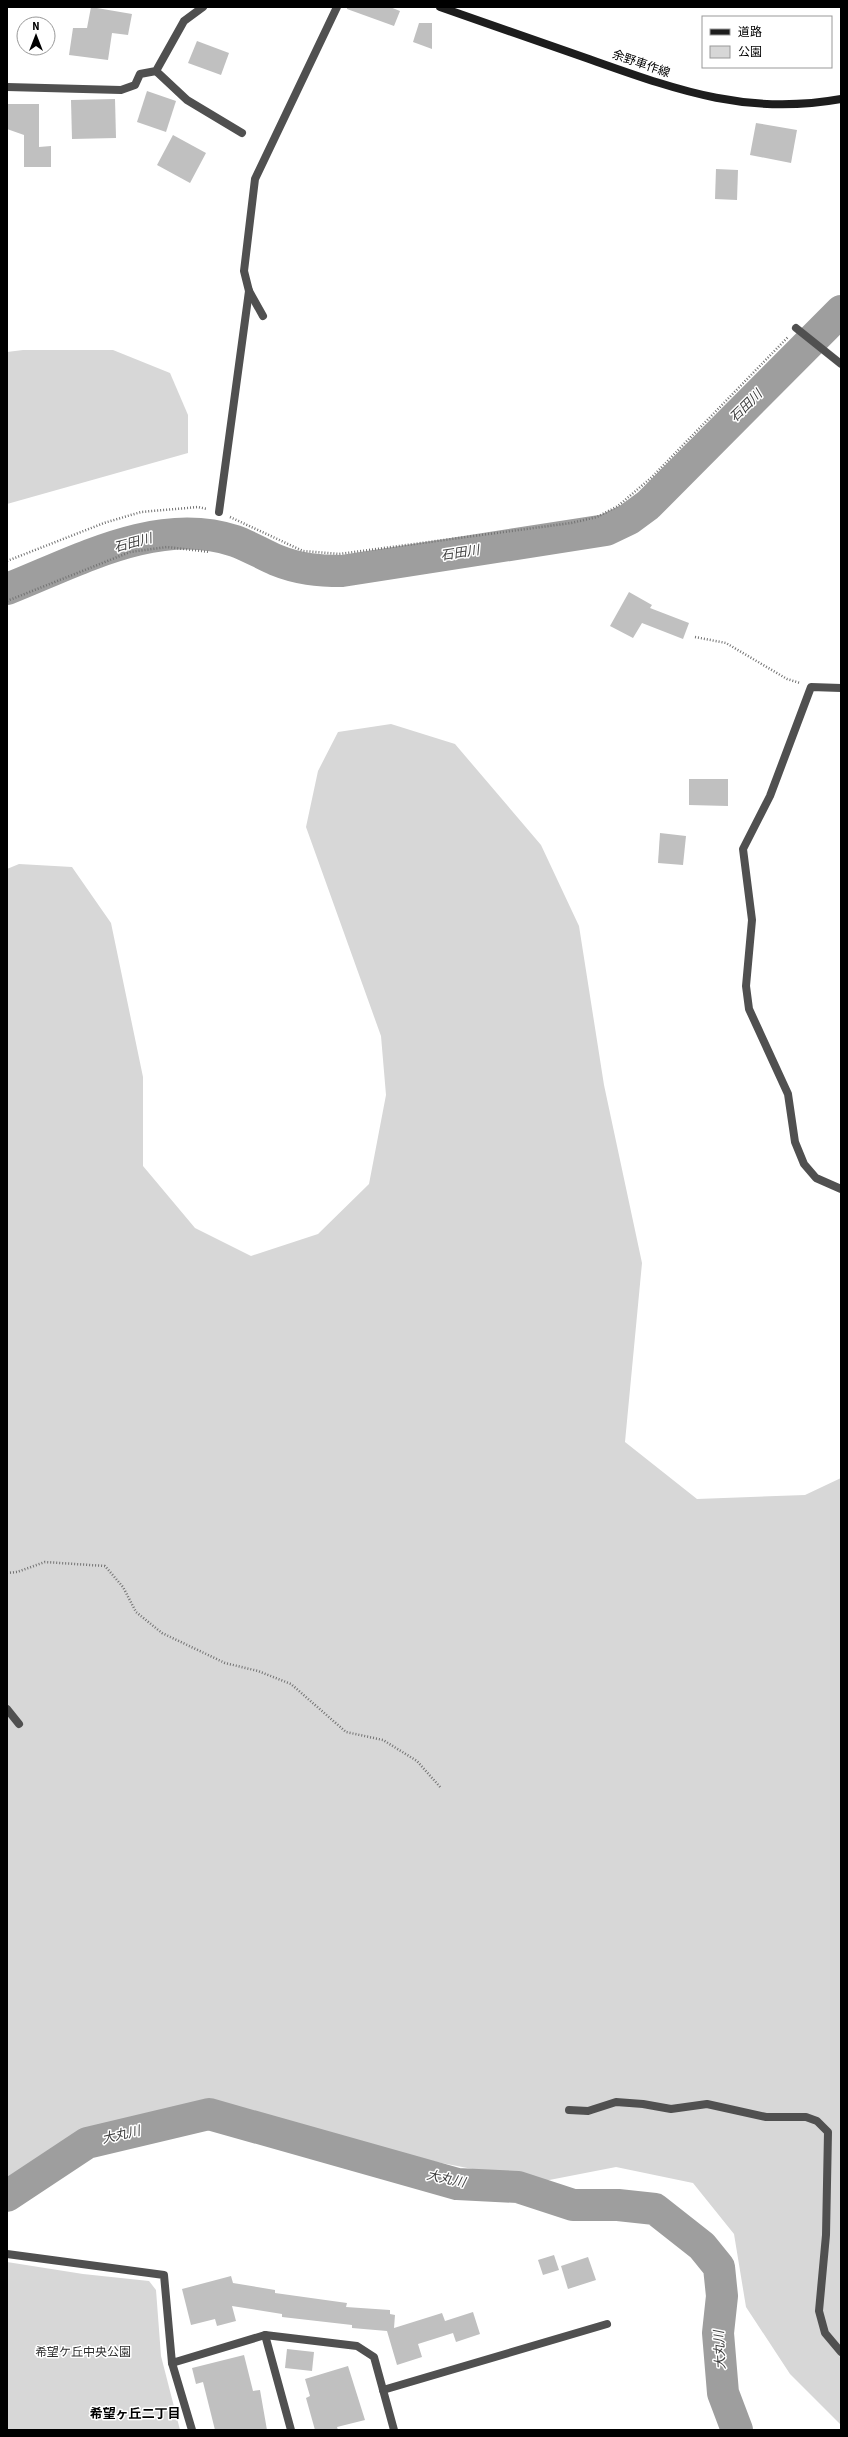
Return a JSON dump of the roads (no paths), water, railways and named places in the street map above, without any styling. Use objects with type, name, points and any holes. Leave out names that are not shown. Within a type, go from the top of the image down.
[{"type":"main road","name":"余野車作線","points":[[440,7],[696,95],[752,104],[816,104],[841,99]]},
{"type":"street","points":[[156,71],[184,21],[203,7]]},
{"type":"street","points":[[263,316],[249,291],[244,271],[255,180],[337,7]]},
{"type":"street","points":[[7,87],[121,90],[135,85],[140,74],[156,71]]},
{"type":"street","points":[[156,71],[187,100],[242,133]]},
{"type":"street","points":[[219,512],[249,291]]},
{"type":"street","points":[[796,328],[841,364]]},
{"type":"street","points":[[841,688],[811,687],[770,796],[743,849],[752,920],[746,986],[749,1009],[788,1094],[795,1142],[804,1164],[816,1178],[841,1189]]},
{"type":"street","points":[[7,1709],[19,1724]]},
{"type":"street","points":[[569,2110],[588,2111],[616,2102],[644,2104],[671,2109],[707,2104],[766,2117],[806,2117],[817,2121],[828,2132],[826,2235],[819,2311],[825,2333],[841,2352]]},
{"type":"street","points":[[7,2254],[164,2275],[172,2363],[192,2430]]},
{"type":"street","points":[[383,2390],[607,2324]]},
{"type":"street","points":[[172,2363],[265,2336],[357,2346],[374,2357],[394,2430]]},
{"type":"street","points":[[265,2336],[290,2430]]},
{"type":"waterway","name":"石田川","points":[[7,589],[89,555],[118,545],[147,538],[177,534],[206,534],[235,541],[292,566],[316,570],[342,571],[606,530],[629,519],[648,505],[841,311]]},
{"type":"waterway","name":"大丸川","points":[[7,2196],[87,2143],[209,2114],[457,2184],[518,2187],[573,2205],[618,2205],[655,2209],[702,2246],[719,2267],[722,2296],[718,2333],[723,2393],[737,2430]]},
{"type":"district","name":"希望ヶ丘二丁目","points":[[135,2414]]},
{"type":"park label","name":"希望ケ丘中央公園","points":[[83,2352]]}]
